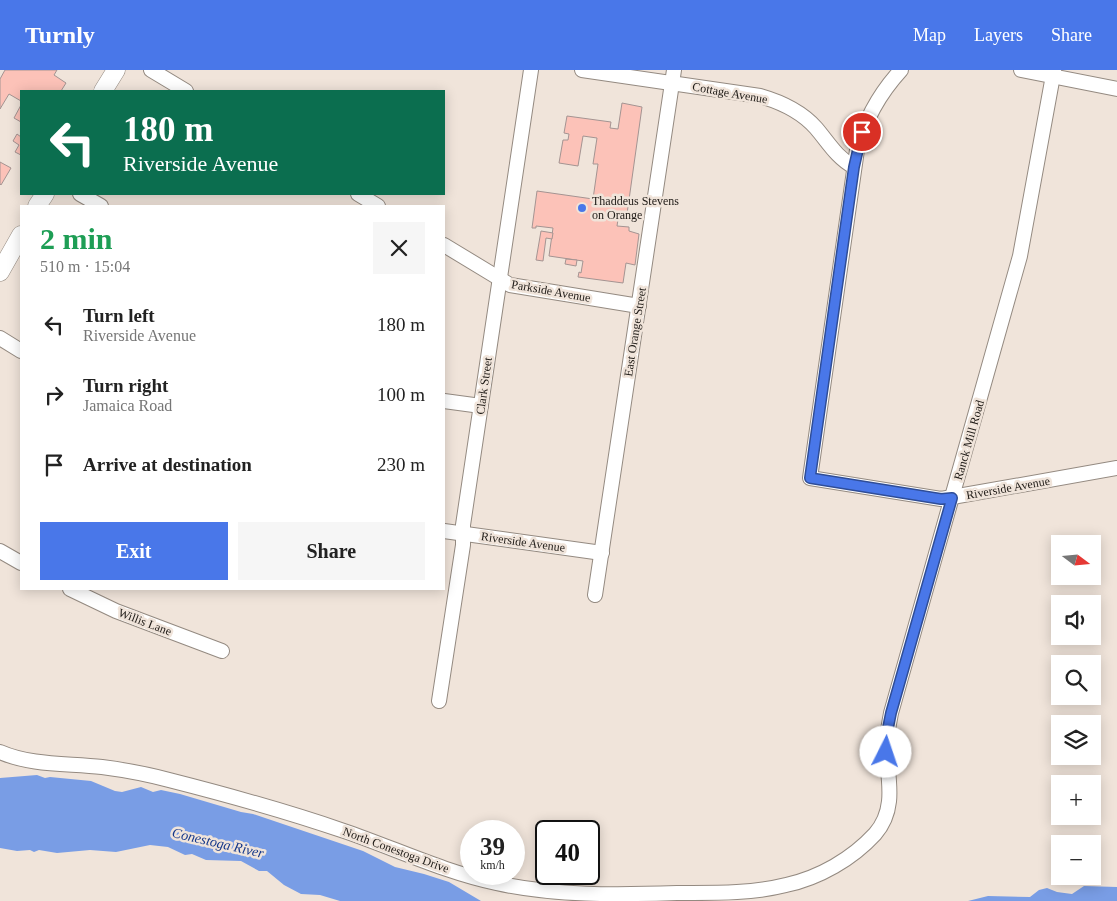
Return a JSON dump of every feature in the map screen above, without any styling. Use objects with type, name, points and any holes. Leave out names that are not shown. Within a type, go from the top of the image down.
[{"type":"main road","points":[[104,90],[116,70]]},
{"type":"main road","points":[[0,272],[20,237]]},
{"type":"street","points":[[151,70],[184,90]]},
{"type":"street","name":"Clark Street","points":[[439,701],[463,545],[463,525],[480,406],[531,70]]},
{"type":"street","name":"Cottage Avenue","points":[[582,70],[673,77],[775,100],[796,111],[809,121],[834,152],[854,167]]},
{"type":"street","points":[[854,167],[859,141],[868,117],[878,98],[901,70]]},
{"type":"street","points":[[1022,70],[1053,74],[1117,90]]},
{"type":"street","name":"Ranck Mill Road","points":[[851,855],[878,829],[889,807],[890,793],[886,743],[888,727],[1020,256],[1053,74]]},
{"type":"street","name":"East Orange Street","points":[[595,595],[673,77]]},
{"type":"street","name":"Riverside Avenue","points":[[854,167],[810,478],[941,499],[1117,468]]},
{"type":"street","points":[[82,195],[99,205]]},
{"type":"street","points":[[360,195],[376,205]]},
{"type":"street","name":"Parkside Avenue","points":[[445,246],[510,285],[639,306]]},
{"type":"street","points":[[0,338],[20,349]]},
{"type":"street","points":[[445,401],[480,406]]},
{"type":"street","name":"Riverside Avenue","points":[[445,531],[602,553]]},
{"type":"street","points":[[0,551],[20,561]]},
{"type":"street","name":"Willis Lane","points":[[72,590],[116,611],[222,651]]},
{"type":"street","name":"North Conestoga Drive","points":[[0,752],[14,758],[37,762],[104,767],[166,779],[304,817],[462,874],[517,887],[630,894],[755,891],[796,883],[822,872],[851,855]]},
{"type":"water","name":"Conestoga River","points":[[37,775],[45,778],[91,781],[122,792],[141,787],[153,792],[161,790],[253,814],[363,851],[395,867],[449,882],[481,901],[340,901],[320,895],[301,894],[284,885],[267,871],[259,871],[241,861],[206,860],[192,854],[185,855],[168,847],[150,845],[116,852],[90,850],[57,853],[39,850],[34,852],[30,850],[17,851],[0,848],[0,778]]},
{"type":"water","points":[[1084,886],[1117,887],[1117,901],[968,901],[988,896],[1030,897],[1039,890],[1047,888],[1057,892],[1072,894]]},
{"type":"building","points":[[5,70],[57,70],[54,75],[66,83],[62,90],[20,90],[20,100],[9,94],[0,109],[0,79]]},
{"type":"building","name":"Thaddeus Stevens on Orange","points":[[622,103],[642,107],[627,214],[619,213],[617,226],[629,227],[629,231],[639,234],[635,265],[626,263],[623,283],[578,277],[579,272],[581,273],[583,261],[549,256],[553,228],[536,226],[536,228],[532,228],[537,191],[593,199],[598,164],[593,164],[597,138],[583,136],[578,166],[559,163],[563,140],[568,140],[569,134],[564,133],[567,116],[611,122],[610,128],[618,129]]},
{"type":"building","points":[[20,107],[20,121],[14,118]]},
{"type":"building","points":[[17,134],[20,136],[20,154],[15,152],[19,145],[13,141]]},
{"type":"building","points":[[0,162],[11,168],[1,185],[0,184]]},
{"type":"building","points":[[541,231],[553,233],[552,239],[546,238],[543,261],[536,260]]},
{"type":"building","points":[[566,259],[577,260],[576,266],[565,264]]},
{"type":"place","name":"Thaddeus Stevens on Orange","points":[[582,208]]},
{"type":"route","points":[[862,132],[854,167],[810,478],[941,499],[952,498],[891,713],[886,752]]}]
